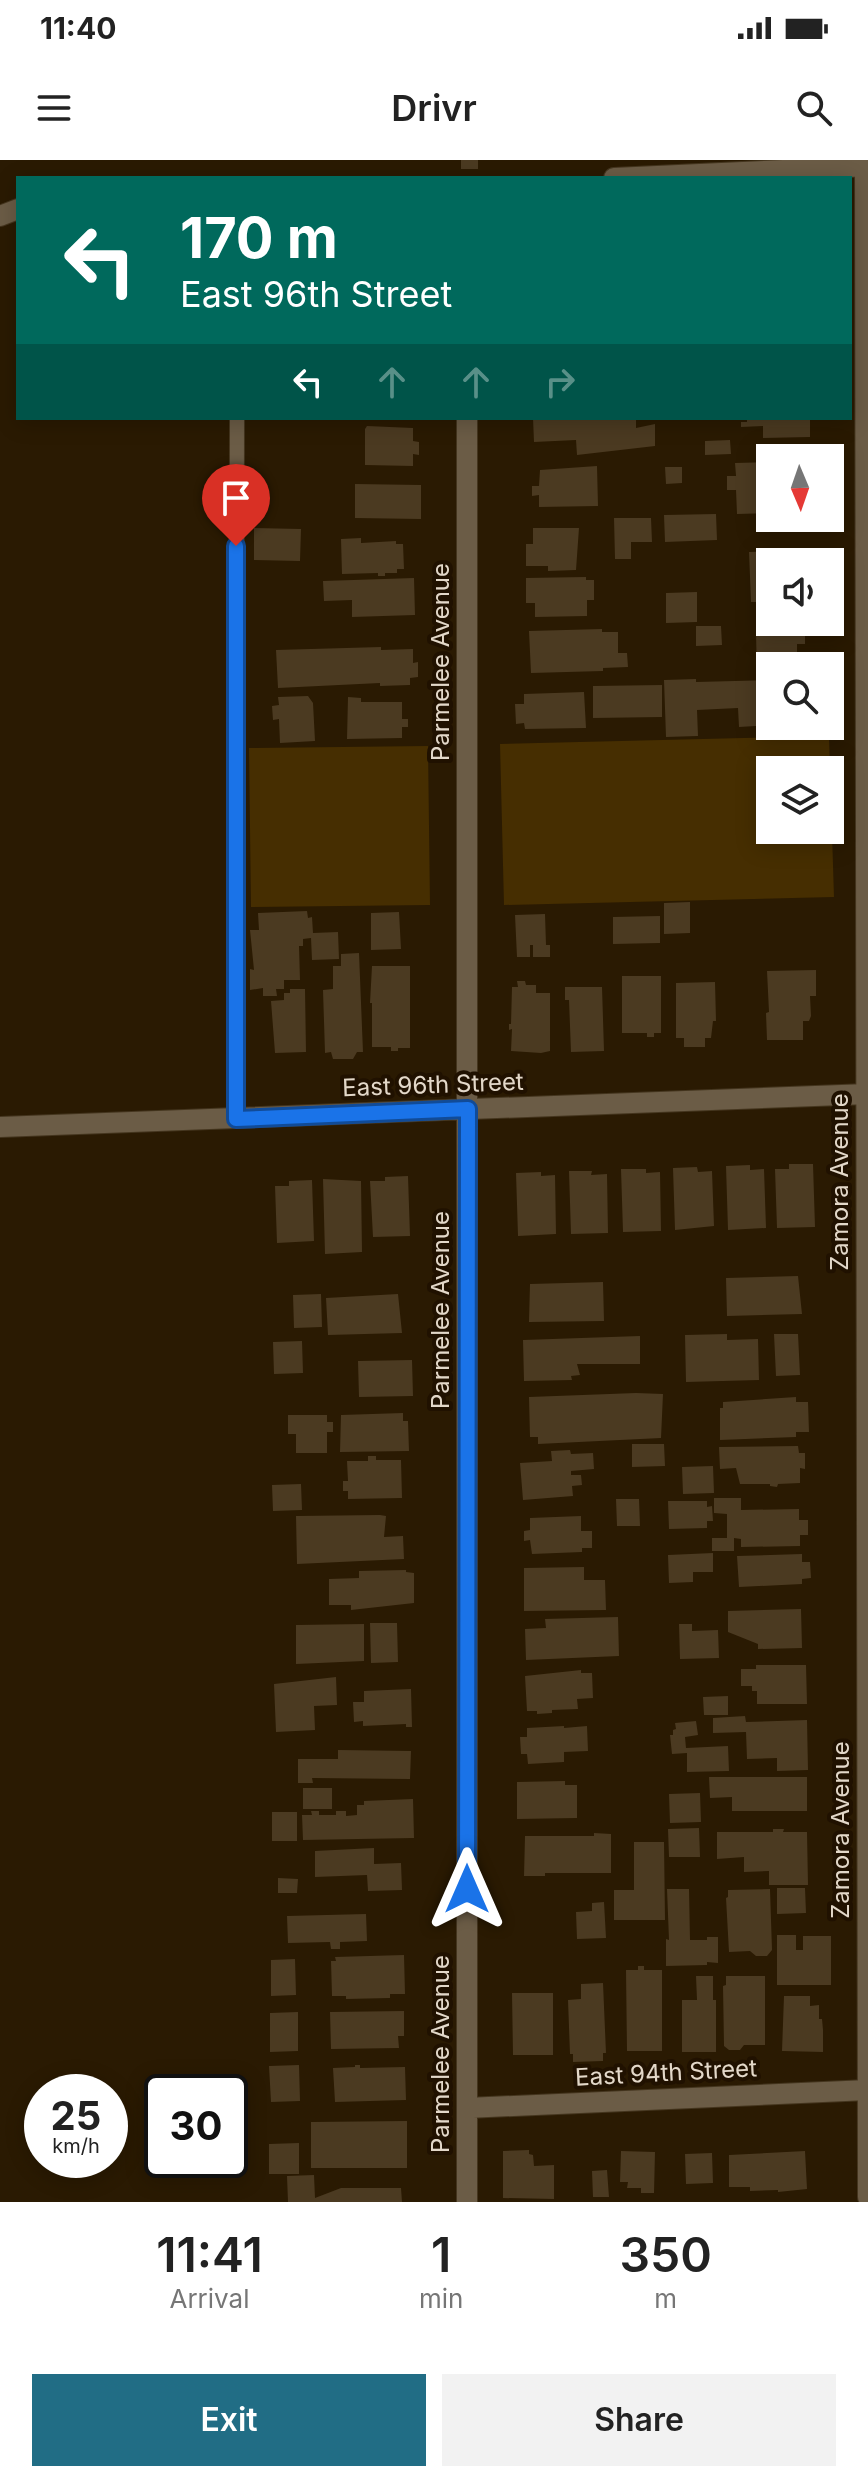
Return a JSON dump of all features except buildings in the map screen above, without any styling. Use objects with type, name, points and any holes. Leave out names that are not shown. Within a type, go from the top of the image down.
[{"type":"street","points":[[656,176],[866,166]]},
{"type":"street","name":"Zamora Avenue","points":[[866,166],[868,2197]]},
{"type":"street","name":"Parmelee Avenue","points":[[467,420],[467,2202]]},
{"type":"street","name":"East 96th Street","points":[[0,1127],[867,1094]]},
{"type":"street","name":"East 94th Street","points":[[467,2108],[868,2090]]},
{"type":"lane","points":[[236,1119],[237,420]]},
{"type":"shaded area","points":[[756,738],[829,740],[830,756],[756,756],[756,844],[832,844],[834,897],[504,905],[500,744]]},
{"type":"shaded area","points":[[428,746],[430,905],[251,907],[249,748]]},
{"type":"route","points":[[236,546],[236,1119],[468,1109],[467,1889]]}]
